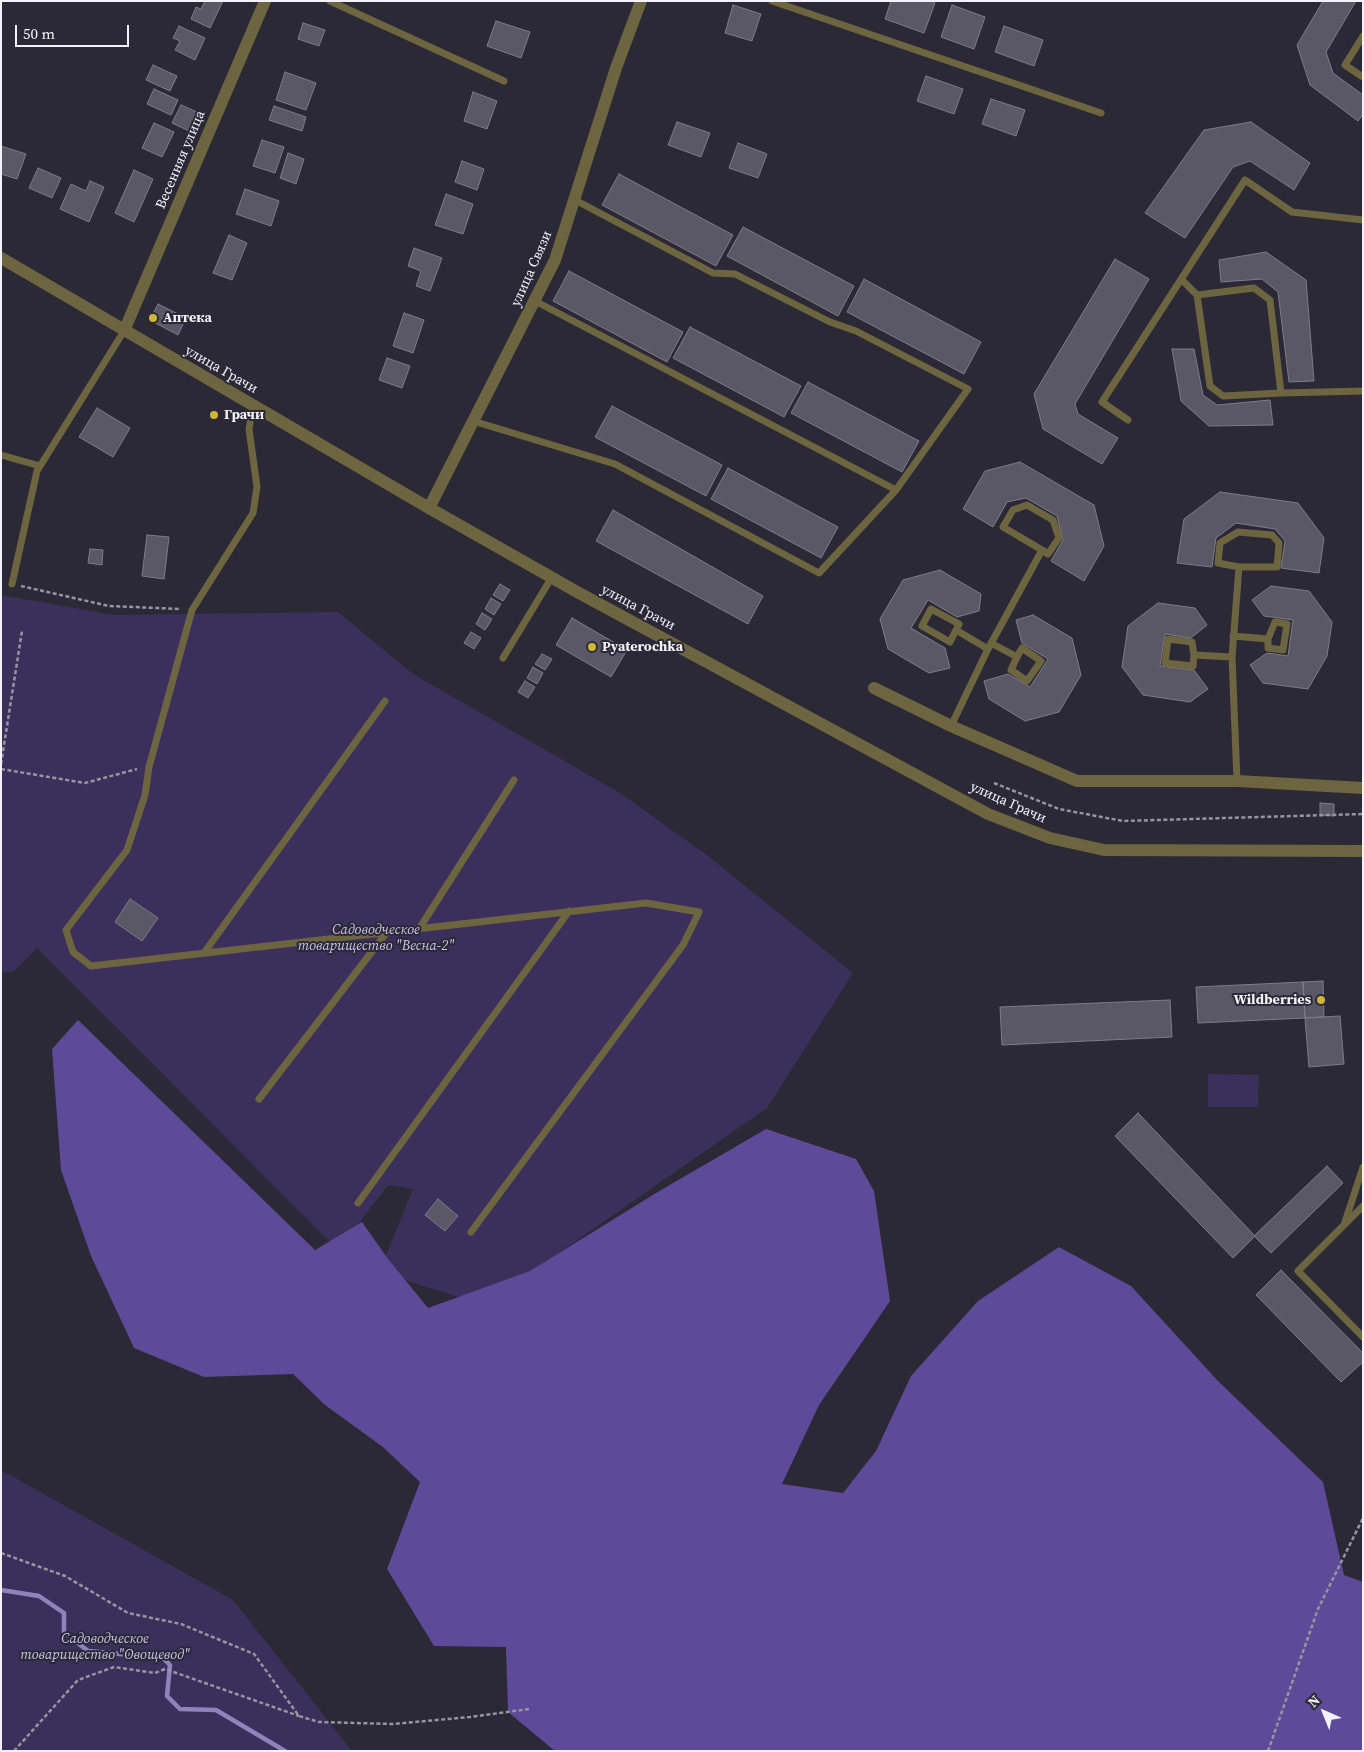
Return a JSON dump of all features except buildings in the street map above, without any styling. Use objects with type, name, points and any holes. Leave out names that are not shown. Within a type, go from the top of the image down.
[{"type":"street","name":"Весенняя улица","points":[[124,331],[265,1]]},
{"type":"street","name":"улица Связи","points":[[429,508],[555,260],[616,68],[641,1]]},
{"type":"street","name":"улица Грачи","points":[[1,258],[429,508],[988,814],[1050,838],[1104,850],[1363,851]]},
{"type":"street","points":[[874,688],[951,726],[1077,781],[1237,781],[1363,788]]},
{"type":"lane","points":[[330,1],[504,81]]},
{"type":"lane","points":[[772,1],[1101,113]]},
{"type":"lane","points":[[1363,36],[1345,65],[1363,77]]},
{"type":"lane","points":[[1128,420],[1102,402],[1246,180],[1292,212],[1363,220]]},
{"type":"lane","points":[[473,422],[614,464],[819,573],[896,490],[968,388],[856,331],[830,322],[735,274],[713,273],[575,200]]},
{"type":"lane","points":[[1181,279],[1197,295],[1210,386],[1222,396],[1281,392],[1363,391]]},
{"type":"lane","points":[[1197,295],[1254,288],[1270,300],[1281,392]]},
{"type":"lane","points":[[535,301],[896,490]]},
{"type":"lane","points":[[12,584],[37,471],[124,331]]},
{"type":"lane","points":[[253,406],[249,429],[257,487],[253,513],[192,610],[149,766],[144,795],[127,850],[66,930],[68,938],[72,952],[91,966],[646,903],[699,912],[683,945],[471,1232]]},
{"type":"lane","points":[[1,455],[40,466]]},
{"type":"lane","points":[[1027,505],[1053,520],[1058,538],[1048,554],[1042,550],[1003,527],[1013,510],[1027,505]]},
{"type":"lane","points":[[1238,532],[1272,536],[1279,543],[1277,567],[1239,567],[1218,564],[1220,543],[1238,532]]},
{"type":"lane","points":[[951,726],[990,646],[1042,550]]},
{"type":"lane","points":[[1237,781],[1232,657],[1239,567]]},
{"type":"lane","points":[[503,658],[552,577]]},
{"type":"lane","points":[[931,609],[959,624],[956,630],[950,642],[922,626],[931,609]]},
{"type":"lane","points":[[956,630],[1017,657]]},
{"type":"lane","points":[[1234,636],[1268,639]]},
{"type":"lane","points":[[1168,640],[1192,642],[1194,655],[1193,666],[1165,663],[1168,640]]},
{"type":"lane","points":[[1022,648],[1041,661],[1027,681],[1011,670],[1017,657],[1022,648]]},
{"type":"lane","points":[[1194,655],[1232,657]]},
{"type":"lane","points":[[204,953],[385,701]]},
{"type":"lane","points":[[420,928],[514,780]]},
{"type":"lane","points":[[358,1203],[569,911]]},
{"type":"lane","points":[[259,1099],[387,932]]},
{"type":"lane","points":[[1345,1224],[1363,1168]]},
{"type":"lane","points":[[1363,1206],[1298,1271],[1363,1337]]},
{"type":"path","points":[[12,584],[109,606],[192,610]]},
{"type":"path","points":[[1,764],[22,631]]},
{"type":"path","points":[[1,769],[85,782],[149,766]]},
{"type":"path","points":[[994,783],[1059,809],[1123,821],[1363,814]]},
{"type":"path","points":[[1268,1751],[1318,1610],[1363,1518]]},
{"type":"path","points":[[1,1553],[65,1576],[128,1613],[181,1624],[254,1654],[299,1716]]},
{"type":"path","points":[[14,1751],[78,1680],[114,1667],[155,1673],[165,1669],[177,1672],[319,1722],[393,1724],[470,1717],[528,1708]]},
{"type":"green space","name":"Садоводческое товарищество \"Весна-2\"","points":[[1,595],[114,615],[338,612],[413,674],[620,793],[708,856],[853,973],[767,1108],[484,1305],[379,1272],[413,1189],[388,1185],[338,1250],[37,948],[13,972],[1,972]]},
{"type":"green space","points":[[1208,1074],[1259,1075],[1258,1107],[1208,1107]]},
{"type":"green space","name":"Садоводческое товарищество \"Овощевод\"","points":[[1,1470],[233,1600],[352,1751],[1,1751]]},
{"type":"shaded area","points":[[78,1020],[315,1250],[362,1222],[388,1259],[428,1308],[530,1271],[656,1193],[766,1129],[856,1159],[874,1191],[890,1301],[819,1405],[782,1484],[843,1493],[876,1451],[911,1376],[978,1301],[1059,1247],[1131,1286],[1218,1381],[1323,1482],[1344,1575],[1363,1582],[1363,1751],[555,1751],[508,1712],[506,1647],[434,1646],[387,1569],[420,1482],[383,1447],[325,1405],[293,1374],[204,1377],[134,1348],[91,1256],[61,1170],[52,1049]]},
{"type":"waterway","points":[[1,1590],[39,1596],[64,1613],[64,1632],[88,1651],[163,1658],[170,1665],[167,1696],[180,1709],[216,1710],[285,1751]]},
{"type":"place","name":"Аптека","points":[[153,318]]},
{"type":"place","name":"Грачи","points":[[214,415]]},
{"type":"place","name":"Pyaterochka","points":[[592,647]]},
{"type":"place","name":"Wildberries","points":[[1321,1000]]}]
